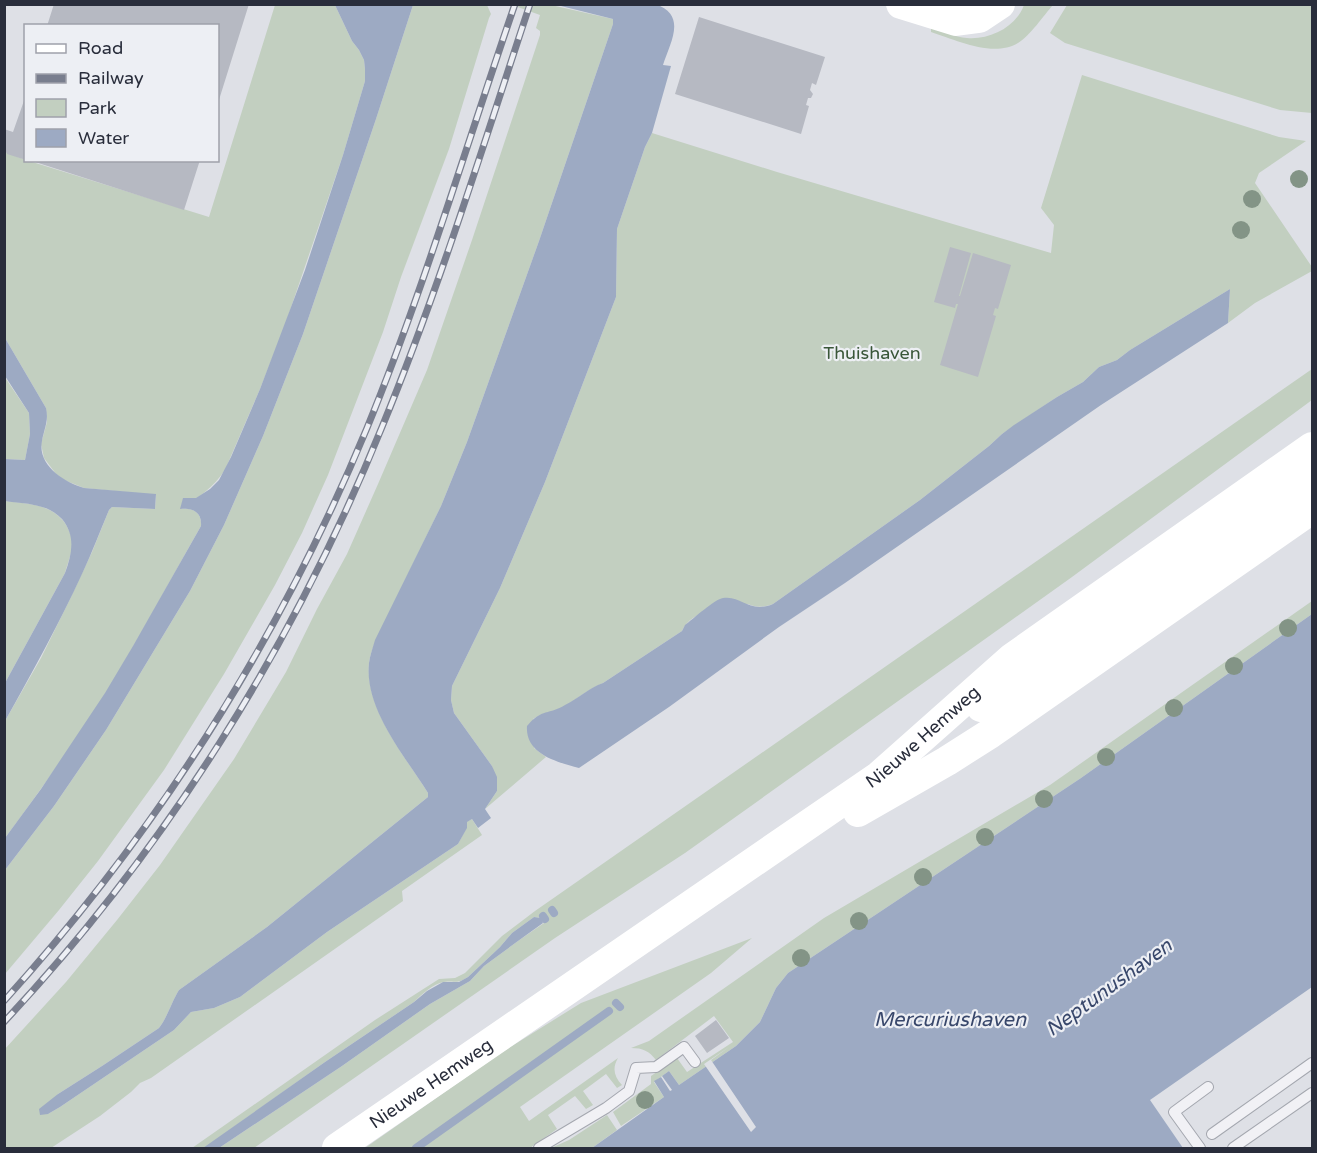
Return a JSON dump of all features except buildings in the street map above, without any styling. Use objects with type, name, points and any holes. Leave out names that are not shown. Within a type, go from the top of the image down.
[{"type":"main road","points":[[901,4],[957,21],[979,18],[1000,4]]},
{"type":"main road","name":"Nieuwe Hemweg","points":[[337,1149],[879,776],[1012,658],[1312,447]]},
{"type":"main road","points":[[879,776],[1091,633],[1312,478]]},
{"type":"main road","name":"Nieuwe Hemweg","points":[[524,1019],[586,989],[651,952],[839,823],[991,733],[1312,509]]},
{"type":"lane","points":[[539,1149],[629,1091],[636,1068],[656,1067],[684,1047],[695,1062]]},
{"type":"lane","points":[[1212,1134],[1312,1063]]},
{"type":"lane","points":[[1200,1149],[1174,1112],[1208,1088]]},
{"type":"lane","points":[[1233,1149],[1312,1093]]},
{"type":"green space","points":[[275,5],[335,5],[364,60],[365,81],[343,155],[284,328],[260,389],[225,470],[211,487],[181,509],[196,512],[200,517],[201,526],[142,631],[81,731],[5,838],[5,721],[41,658],[92,552],[109,510],[112,507],[155,509],[156,495],[84,488],[56,474],[44,458],[41,444],[47,422],[46,408],[5,338],[5,152],[24,159],[24,162],[32,162],[209,217]]},
{"type":"green space","points":[[413,5],[487,5],[491,14],[449,149],[383,332],[328,475],[275,585],[224,674],[164,770],[98,861],[5,974],[5,870],[54,806],[106,730],[190,591],[224,525],[263,436],[303,334]]},
{"type":"green space","points":[[512,5],[551,5],[613,19],[613,24],[467,442],[441,506],[376,640],[370,657],[369,680],[380,715],[398,748],[428,793],[428,797],[267,927],[179,990],[159,1028],[58,1094],[48,1114],[174,1030],[191,1012],[214,1008],[240,997],[327,932],[458,844],[467,827],[466,822],[472,819],[482,835],[402,891],[403,901],[151,1078],[140,1083],[100,1116],[51,1148],[5,1148],[4,1050],[66,982],[117,920],[160,865],[234,759],[286,672],[347,554],[427,370],[540,35],[540,31],[536,28],[540,15]]},
{"type":"green space","points":[[1024,5],[1053,5],[1027,36],[1008,47],[997,49],[974,46],[931,32],[931,27],[962,37],[984,37],[1009,26]]},
{"type":"green space","points":[[1067,5],[1312,5],[1312,113],[1280,110],[1065,43],[1050,33]]},
{"type":"green space","name":"Thuishaven","points":[[1082,75],[1279,137],[1306,141],[1259,173],[1255,183],[1312,267],[1312,271],[1255,303],[1228,323],[1230,289],[1117,360],[1099,367],[1083,382],[1002,434],[920,500],[773,604],[760,607],[748,604],[702,613],[687,623],[682,631],[603,683],[561,708],[533,719],[534,748],[546,757],[485,809],[497,791],[492,766],[454,713],[451,700],[452,686],[500,588],[545,482],[616,297],[617,229],[652,133],[1051,253],[1054,225],[1041,208]]},
{"type":"green space","points":[[1312,369],[1312,400],[1072,577],[685,853],[555,938],[254,1148],[219,1148],[430,1004],[470,981],[484,966],[544,923],[541,918],[534,917],[512,933],[468,977],[458,982],[444,982],[432,987],[414,1002],[207,1146],[192,1148],[375,1020],[439,979],[455,978],[465,973],[502,936],[535,911]]},
{"type":"green space","points":[[4,376],[29,413],[30,434],[25,460],[5,459]]},
{"type":"green space","points":[[5,501],[38,506],[59,516],[65,523],[72,544],[65,573],[5,683]]},
{"type":"green space","points":[[1312,601],[1312,614],[1081,778],[788,973],[776,988],[760,1022],[736,1046],[679,1085],[669,1071],[654,1082],[664,1097],[621,1126],[613,1112],[651,1084],[651,1076],[677,1058],[687,1072],[733,1042],[714,1016],[656,1060],[645,1051],[631,1048],[649,1041],[824,918],[1050,785]]},
{"type":"green space","points":[[752,938],[711,973],[520,1107],[529,1121],[618,1058],[615,1072],[622,1085],[617,1088],[606,1074],[583,1091],[593,1105],[586,1109],[575,1096],[548,1115],[557,1129],[530,1148],[365,1148],[499,1054],[581,1003]]},
{"type":"green space","points":[[607,1115],[617,1130],[592,1148],[551,1148],[569,1140]]},
{"type":"water","points":[[655,4],[665,9],[674,22],[672,39],[663,65],[671,66],[652,133],[617,229],[616,297],[545,482],[500,588],[452,686],[451,700],[454,713],[492,766],[497,777],[497,791],[485,809],[491,818],[478,828],[472,819],[467,822],[467,828],[458,844],[327,932],[240,997],[214,1008],[191,1012],[174,1030],[60,1107],[48,1114],[40,1115],[39,1109],[58,1094],[159,1028],[179,990],[267,927],[428,797],[428,793],[379,715],[373,698],[369,680],[369,663],[375,640],[441,506],[467,442],[613,24],[613,19],[557,5]]},
{"type":"water","points":[[335,5],[413,5],[303,334],[263,436],[224,525],[190,591],[106,730],[54,806],[5,870],[5,838],[41,789],[105,693],[201,526],[200,517],[196,512],[180,509],[183,498],[196,498],[219,480],[260,389],[305,270],[365,81],[364,60]]},
{"type":"water","points":[[1230,289],[1228,323],[1101,405],[579,768],[544,755],[531,744],[527,726],[541,714],[559,708],[603,683],[682,631],[685,625],[719,599],[735,599],[758,607],[773,604],[920,500],[1014,425],[1083,382],[1099,367],[1117,360]]},
{"type":"water","points":[[5,338],[46,408],[47,421],[42,450],[48,465],[68,482],[84,488],[156,494],[155,509],[112,507],[109,510],[64,611],[5,721],[5,683],[65,573],[71,539],[66,525],[55,513],[37,506],[5,501],[5,459],[25,460],[30,434],[29,413],[5,376]]},
{"type":"water","points":[[1312,614],[1312,987],[1150,1100],[1183,1148],[592,1148],[664,1097],[654,1081],[661,1077],[670,1091],[672,1090],[662,1076],[669,1071],[679,1085],[736,1046],[760,1022],[776,988],[788,973],[1081,778]]},
{"type":"water","points":[[534,917],[541,918],[543,923],[484,966],[470,981],[430,1004],[219,1148],[203,1148],[427,991],[443,982],[459,982],[468,977],[512,933]]},
{"type":"pier","points":[[729,1047],[711,1060],[756,1127],[751,1132],[704,1064]]},
{"type":"waterway","points":[[616,1003],[620,1007]]},
{"type":"waterway","points":[[416,1148],[609,1011]]},
{"type":"railway","points":[[4,1001],[113,870],[163,801],[210,730],[295,582],[333,506],[388,376],[515,4]]},
{"type":"railway","points":[[4,1022],[63,956],[119,887],[171,815],[220,742],[266,666],[308,588],[347,508],[423,323],[530,4]]},
{"type":"water label","name":"Neptunushaven","points":[[1109,988]]},
{"type":"water label","name":"Mercuriushaven","points":[[950,1020]]}]
